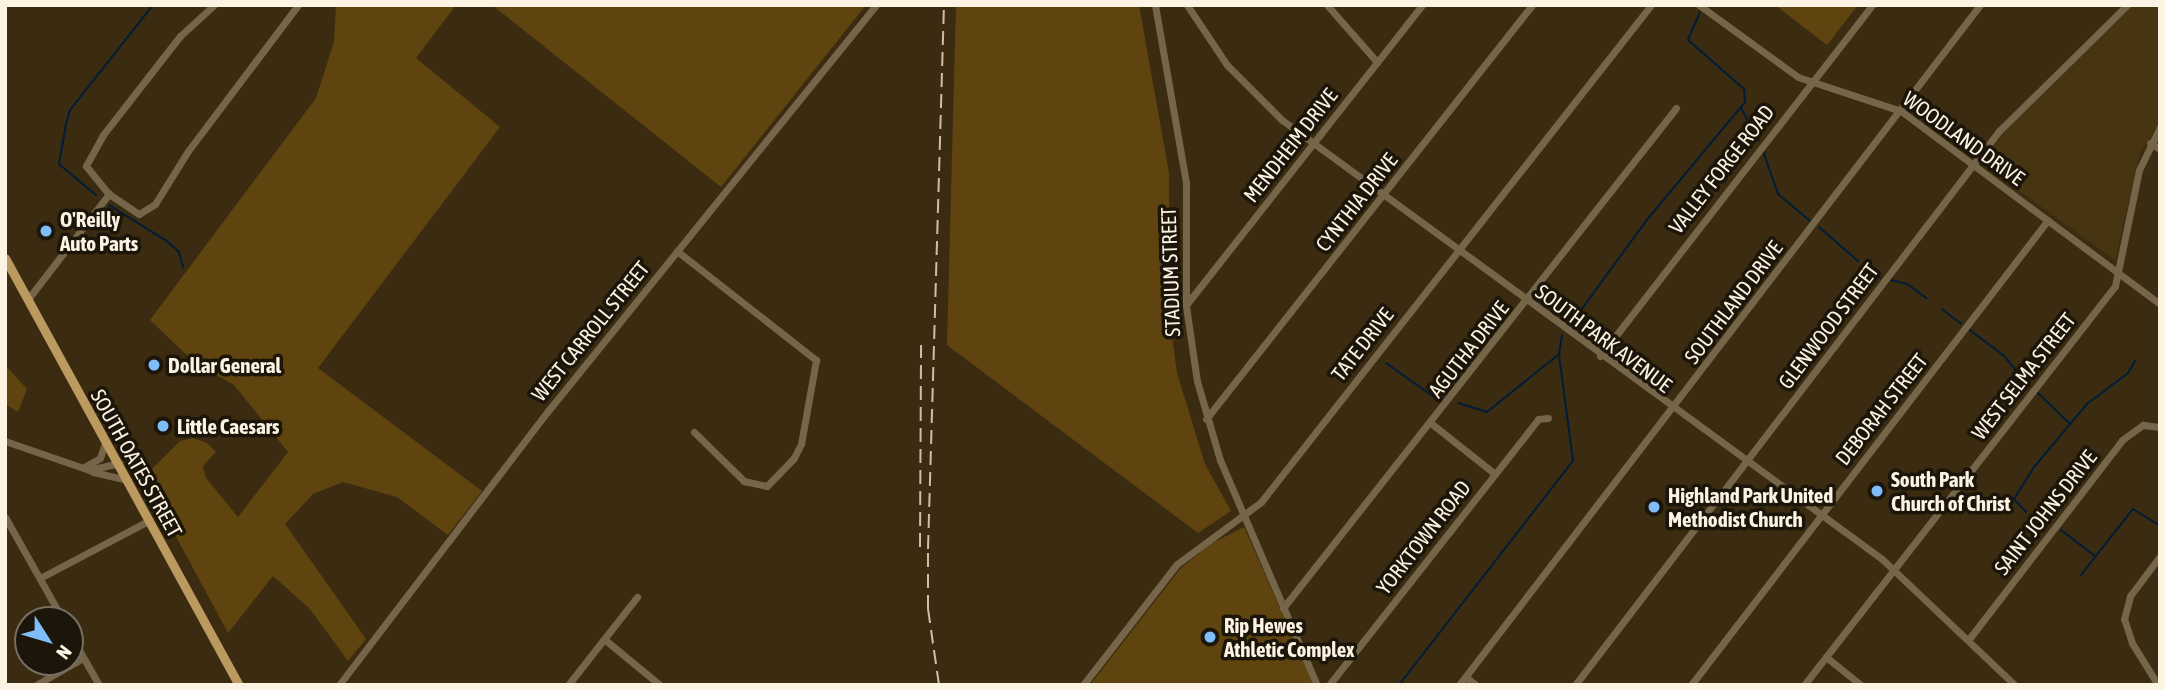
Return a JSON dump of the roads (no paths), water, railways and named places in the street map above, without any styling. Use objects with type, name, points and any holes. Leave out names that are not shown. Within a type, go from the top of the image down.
[{"type":"main road","name":"SOUTH OATES STREET","points":[[5,258],[239,685]]},
{"type":"street","points":[[214,5],[180,36],[90,155],[86,166],[109,194],[139,214],[155,204],[188,151],[298,5]]},
{"type":"street","name":"WEST CARROLL STREET","points":[[339,685],[677,251],[876,5]]},
{"type":"street","name":"STADIUM STREET","points":[[1155,5],[1186,183],[1186,306],[1206,419],[1244,517],[1317,685]]},
{"type":"street","name":"SOUTH PARK AVENUE","points":[[1187,5],[1248,89],[1312,144],[1672,410],[1894,569],[2015,685]]},
{"type":"street","points":[[1327,5],[1377,62]]},
{"type":"street","name":"MENDHEIM DRIVE","points":[[1186,306],[1422,5]]},
{"type":"street","name":"CYNTHIA DRIVE","points":[[1206,419],[1532,5]]},
{"type":"street","name":"TATE DRIVE","points":[[1083,685],[1186,555],[1244,517],[1651,5]]},
{"type":"street","name":"WOODLAND DRIVE","points":[[1699,5],[1810,83],[1901,111],[2160,304]]},
{"type":"street","name":"VALLEY FORGE ROAD","points":[[1600,356],[1872,5]]},
{"type":"street","name":"SOUTHLAND DRIVE","points":[[1459,685],[1980,5]]},
{"type":"street","name":"GLENWOOD STREET","points":[[1575,685],[1973,164],[2017,110],[2127,5]]},
{"type":"street","name":"AGUTHA DRIVE","points":[[1283,608],[1528,302],[1676,108]]},
{"type":"street","name":"WEST SELMA STREET","points":[[1804,685],[2115,286],[2138,170],[2160,127]]},
{"type":"street","points":[[2150,143],[2160,149]]},
{"type":"street","points":[[28,299],[109,194]]},
{"type":"street","name":"DEBORAH STREET","points":[[1691,685],[2048,220]]},
{"type":"street","points":[[677,251],[816,360],[801,444],[767,486],[744,481],[694,432]]},
{"type":"street","name":"YORKTOWN ROAD","points":[[1329,685],[1538,419],[1548,418]]},
{"type":"street","points":[[1432,424],[1495,474]]},
{"type":"street","name":"SAINT JOHNS DRIVE","points":[[1969,639],[2122,440],[2143,425],[2160,427]]},
{"type":"street","points":[[5,441],[86,469],[128,480]]},
{"type":"street","points":[[86,469],[95,463],[106,441]]},
{"type":"street","points":[[86,469],[119,463]]},
{"type":"street","points":[[5,517],[55,606]]},
{"type":"street","points":[[40,578],[150,520]]},
{"type":"street","points":[[2159,685],[2132,643],[2124,619],[2130,596],[2160,556]]},
{"type":"street","points":[[568,685],[637,597]]},
{"type":"street","points":[[604,639],[660,685]]},
{"type":"street","points":[[1826,657],[1861,685]]},
{"type":"street","points":[[84,660],[99,685]]},
{"type":"street","points":[[36,685],[52,676]]},
{"type":"street","points":[[1466,677],[1476,685]]},
{"type":"waterway","points":[[96,195],[59,164],[70,110],[153,5]]},
{"type":"waterway","points":[[1570,325],[1646,221],[1745,102],[1744,89],[1688,40],[1700,12]]},
{"type":"waterway","points":[[1741,108],[1759,140]]},
{"type":"waterway","points":[[1763,151],[1778,194],[1810,221]]},
{"type":"waterway","points":[[109,205],[168,242],[179,252],[183,267]]},
{"type":"waterway","points":[[1819,227],[1858,261]]},
{"type":"waterway","points":[[1866,267],[1880,278]]},
{"type":"waterway","points":[[1891,280],[1907,284],[1926,298]]},
{"type":"waterway","points":[[1942,309],[1961,324]]},
{"type":"waterway","points":[[1970,330],[2004,356],[2029,386]]},
{"type":"waterway","points":[[1399,685],[1573,461],[1559,354],[1562,335]]},
{"type":"waterway","points":[[1458,403],[1487,412],[1558,355]]},
{"type":"waterway","points":[[2026,512],[2014,499],[2035,466],[2087,404],[2128,373],[2135,361]]},
{"type":"waterway","points":[[1386,363],[1441,402]]},
{"type":"waterway","points":[[2038,393],[2070,424]]},
{"type":"waterway","points":[[2081,575],[2133,509],[2160,526]]},
{"type":"waterway","points":[[2061,530],[2095,556]]},
{"type":"railway","points":[[939,685],[928,609],[928,549],[944,5]]},
{"type":"railway","points":[[920,547],[921,345]]},
{"type":"place","name":"O'Reilly Auto Parts","points":[[46,231]]},
{"type":"place","name":"Dollar General","points":[[154,365]]},
{"type":"place","name":"Little Caesars","points":[[163,426]]},
{"type":"place","name":"South Park Church of Christ","points":[[1877,491]]},
{"type":"place","name":"Highland Park United Methodist Church","points":[[1654,507]]},
{"type":"place","name":"Rip Hewes Athletic Complex","points":[[1210,637]]}]
